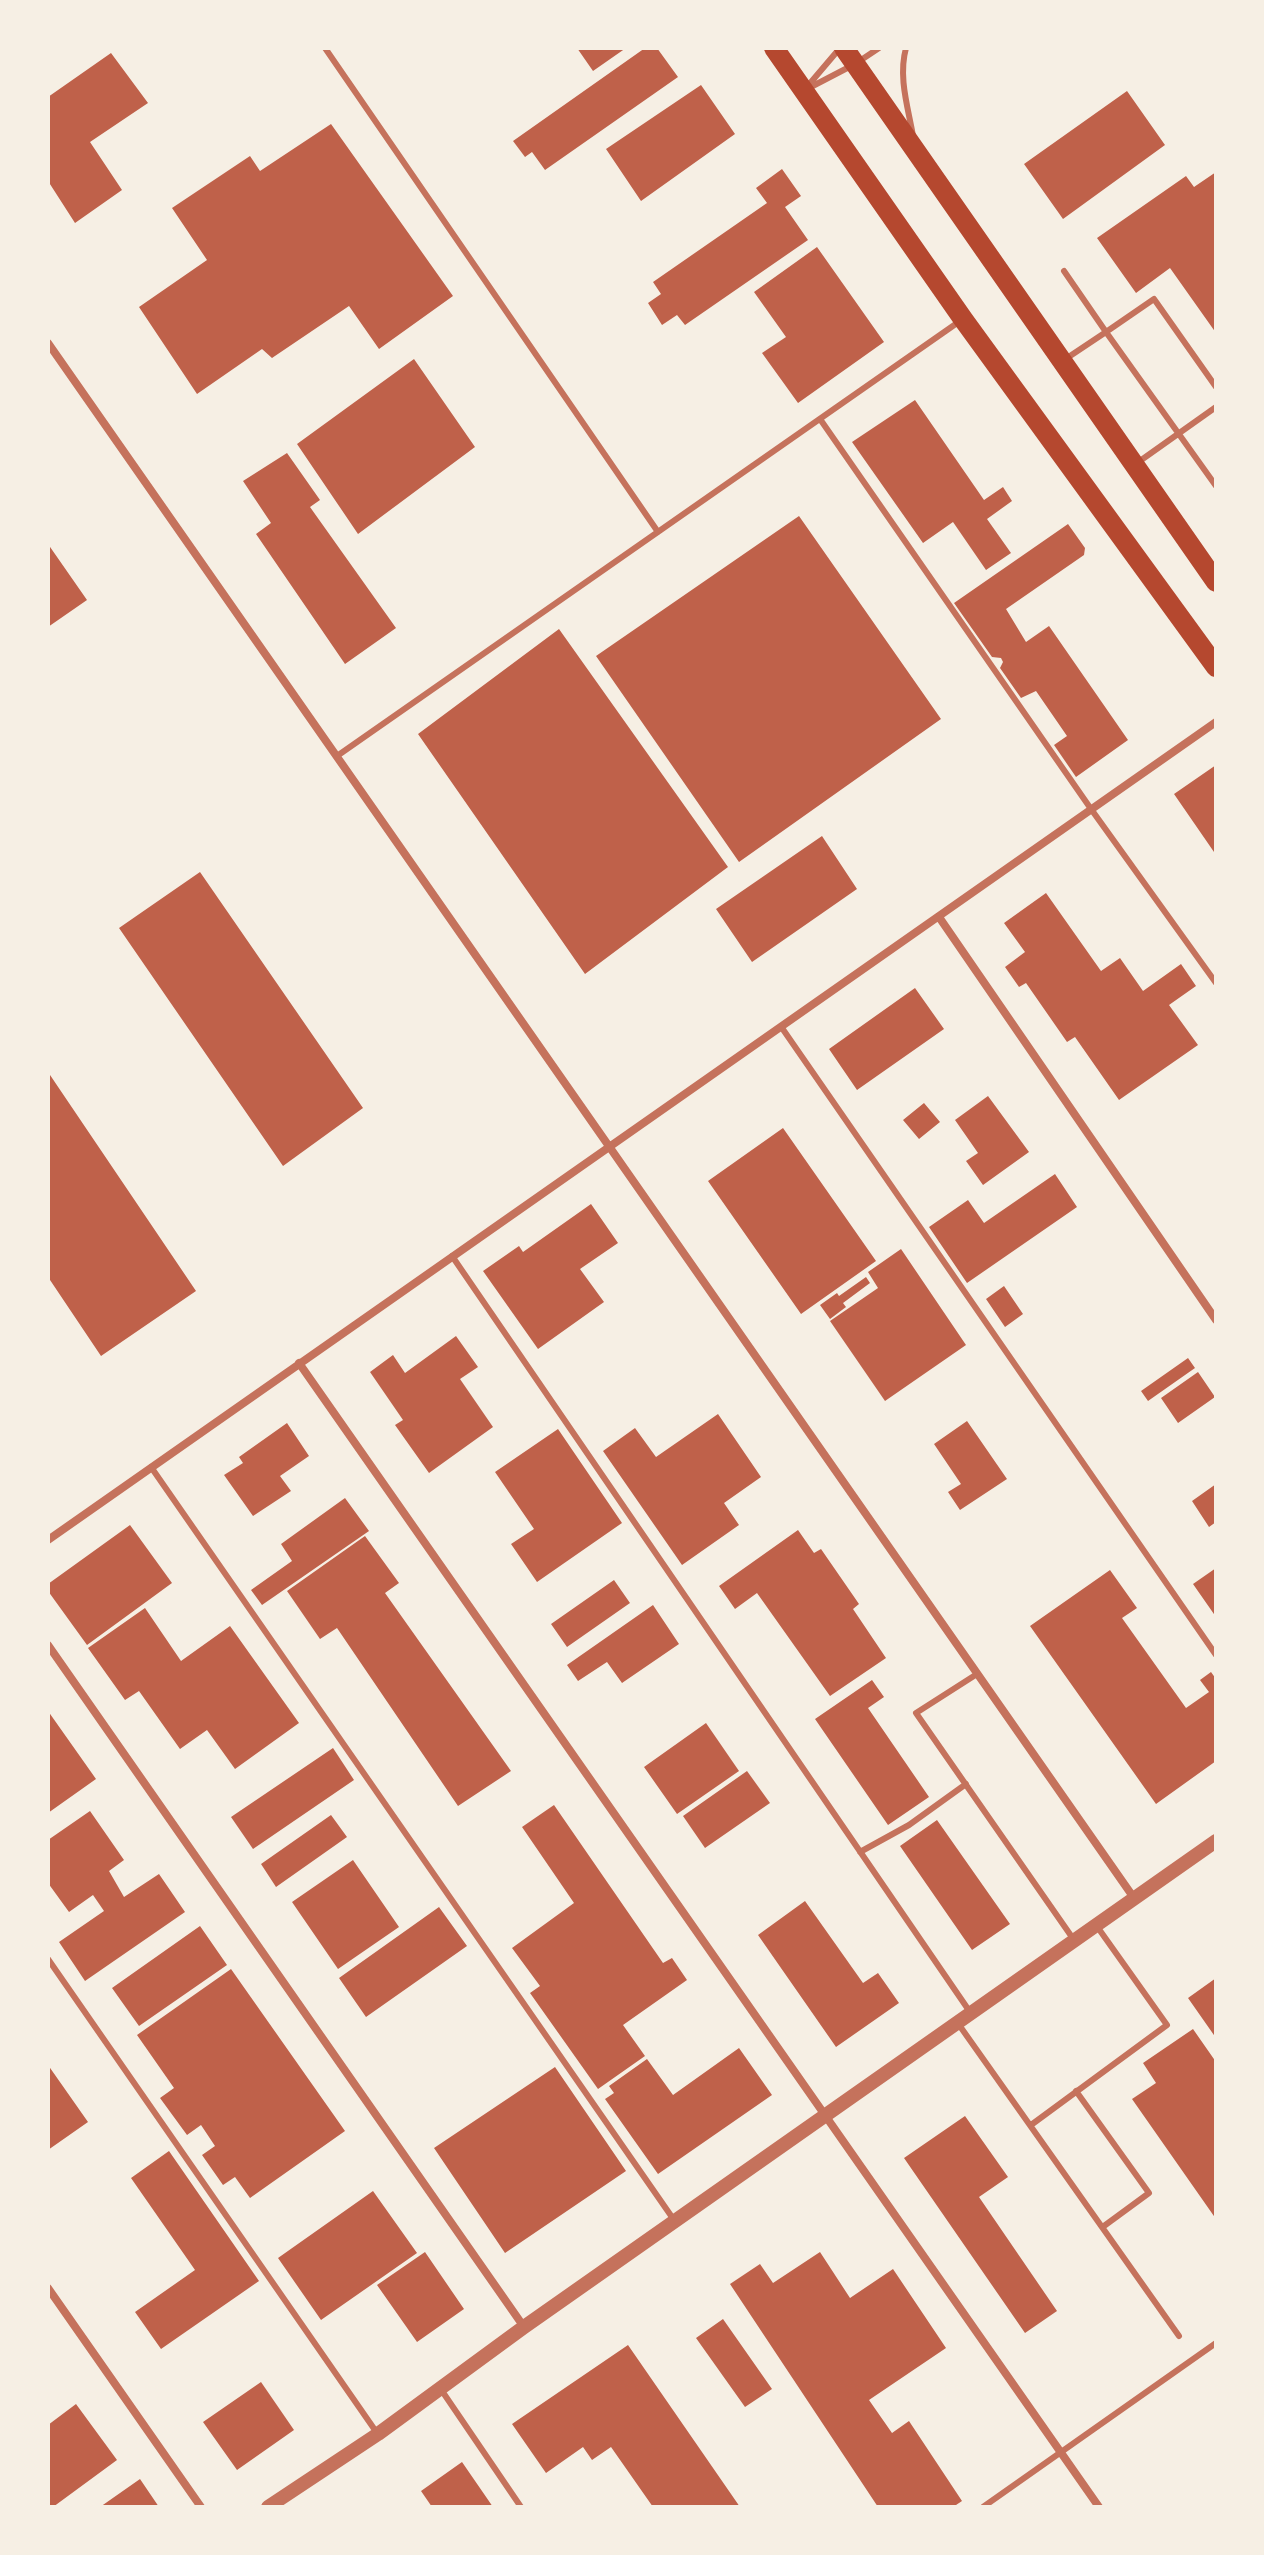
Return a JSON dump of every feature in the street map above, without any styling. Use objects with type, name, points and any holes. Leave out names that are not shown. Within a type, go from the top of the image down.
[{"type":"highway","points":[[774,48],[963,319],[1216,667]]},
{"type":"highway","points":[[846,53],[1214,576]]},
{"type":"street","points":[[48,343],[1134,1898]]},
{"type":"street","points":[[48,1540],[1216,722]]},
{"type":"street","points":[[939,917],[1216,1320]]},
{"type":"street","points":[[299,1363],[1099,2507]]},
{"type":"street","points":[[48,1645],[524,2327]]},
{"type":"street","points":[[268,2507],[378,2434],[524,2327],[1216,1841]]},
{"type":"street","points":[[48,2288],[201,2507]]},
{"type":"lane","points":[[325,48],[658,532]]},
{"type":"lane","points":[[804,91],[846,53],[879,48]]},
{"type":"lane","points":[[906,48],[902,61],[903,79],[916,151]]},
{"type":"lane","points":[[804,91],[846,53]]},
{"type":"lane","points":[[1064,271],[1216,486]]},
{"type":"lane","points":[[1062,362],[1154,299],[1216,387]]},
{"type":"lane","points":[[337,756],[963,319]]},
{"type":"lane","points":[[1134,465],[1216,407]]},
{"type":"lane","points":[[820,419],[1216,983]]},
{"type":"lane","points":[[782,1028],[1216,1655]]},
{"type":"lane","points":[[452,1256],[970,2012]]},
{"type":"lane","points":[[151,1467],[674,2221]]},
{"type":"lane","points":[[977,1674],[916,1713],[1074,1940]]},
{"type":"lane","points":[[860,1852],[909,1825],[966,1784]]},
{"type":"lane","points":[[1031,2125],[1167,2025],[1096,1925]]},
{"type":"lane","points":[[48,1959],[378,2434]]},
{"type":"lane","points":[[957,2022],[1179,2336]]},
{"type":"lane","points":[[1076,2091],[1149,2193],[1104,2226]]},
{"type":"lane","points":[[983,2507],[1215,2346]]},
{"type":"lane","points":[[440,2388],[521,2507]]},
{"type":"building","points":[[577,48],[626,48],[593,71]]},
{"type":"building","points":[[645,48],[657,48],[678,77],[545,170],[532,152],[525,157],[513,141]]},
{"type":"building","points":[[111,53],[148,103],[90,142],[122,190],[75,223],[48,181],[48,97]]},
{"type":"building","points":[[701,85],[735,134],[641,201],[606,149]]},
{"type":"building","points":[[1127,91],[1165,145],[1063,219],[1024,164]]},
{"type":"building","points":[[331,124],[453,296],[379,349],[349,306],[272,358],[262,349],[197,394],[139,307],[207,260],[172,208],[250,156],[260,171]]},
{"type":"building","points":[[782,169],[801,196],[785,207],[808,240],[685,325],[677,315],[662,325],[648,303],[661,294],[653,282],[767,203],[756,188]]},
{"type":"building","points":[[1216,172],[1216,333],[1170,268],[1136,293],[1097,238],[1186,176],[1194,187]]},
{"type":"building","points":[[817,247],[884,342],[798,403],[762,353],[786,337],[754,292]]},
{"type":"building","points":[[414,359],[475,447],[358,534],[297,444]]},
{"type":"building","points":[[915,400],[984,500],[1003,487],[1012,501],[987,519],[1011,553],[986,570],[953,522],[923,543],[852,442]]},
{"type":"building","points":[[287,453],[320,500],[310,507],[396,628],[345,664],[256,534],[271,523],[243,481]]},
{"type":"building","points":[[799,516],[941,719],[739,862],[596,656]]},
{"type":"building","points":[[1068,524],[1085,548],[1084,555],[1006,609],[1026,642],[1049,626],[1128,740],[1076,777],[1054,745],[1067,736],[1036,691],[1021,698],[1000,668],[1001,658],[992,657],[954,603]]},
{"type":"building","points":[[48,544],[87,600],[48,627]]},
{"type":"building","points":[[559,629],[728,867],[585,974],[418,734]]},
{"type":"building","points":[[1216,765],[1216,851],[1214,852],[1174,794]]},
{"type":"building","points":[[822,836],[857,889],[752,962],[716,909]]},
{"type":"building","points":[[200,872],[363,1108],[283,1166],[119,928]]},
{"type":"building","points":[[1046,893],[1101,971],[1120,958],[1143,991],[1181,964],[1196,986],[1169,1005],[1198,1045],[1119,1100],[1075,1037],[1067,1042],[1026,983],[1019,987],[1005,967],[1025,952],[1004,923]]},
{"type":"building","points":[[915,988],[944,1029],[857,1090],[829,1049]]},
{"type":"building","points":[[48,1072],[196,1291],[101,1356],[48,1277]]},
{"type":"building","points":[[988,1096],[1029,1152],[983,1185],[966,1161],[978,1153],[955,1120]]},
{"type":"building","points":[[924,1103],[940,1122],[919,1139],[903,1120]]},
{"type":"building","points":[[783,1128],[876,1261],[801,1314],[708,1181]]},
{"type":"building","points":[[1055,1174],[1077,1207],[967,1283],[929,1227],[968,1200],[984,1223]]},
{"type":"building","points":[[591,1204],[618,1243],[580,1269],[604,1302],[538,1349],[483,1271],[519,1246],[523,1252]]},
{"type":"building","points":[[901,1249],[966,1345],[885,1401],[830,1321],[878,1288],[868,1272]]},
{"type":"building","points":[[866,1277],[870,1283],[843,1303],[846,1307],[830,1319],[820,1305]]},
{"type":"building","points":[[1004,1286],[1023,1314],[1005,1327],[986,1299]]},
{"type":"building","points":[[456,1336],[478,1367],[460,1379],[493,1427],[429,1473],[395,1425],[403,1420],[370,1372],[393,1355],[405,1373]]},
{"type":"building","points":[[1188,1358],[1195,1368],[1148,1401],[1141,1391]]},
{"type":"building","points":[[1198,1372],[1215,1397],[1178,1423],[1161,1398]]},
{"type":"building","points":[[718,1414],[761,1477],[724,1503],[739,1525],[682,1565],[603,1451],[635,1428],[656,1457]]},
{"type":"building","points":[[967,1421],[1007,1479],[960,1510],[948,1492],[961,1484],[934,1444]]},
{"type":"building","points":[[287,1423],[309,1456],[280,1476],[291,1491],[253,1516],[224,1475],[243,1463],[239,1457]]},
{"type":"building","points":[[558,1429],[622,1523],[537,1582],[511,1544],[534,1529],[495,1472]]},
{"type":"building","points":[[1216,1484],[1216,1522],[1209,1527],[1192,1501]]},
{"type":"building","points":[[345,1498],[369,1531],[262,1605],[251,1590],[292,1561],[281,1544]]},
{"type":"building","points":[[130,1525],[172,1583],[87,1645],[48,1591],[48,1584]]},
{"type":"building","points":[[798,1530],[814,1553],[821,1549],[859,1604],[853,1609],[886,1658],[830,1696],[757,1593],[735,1609],[719,1586]]},
{"type":"building","points":[[365,1536],[399,1583],[385,1593],[511,1771],[458,1806],[337,1628],[320,1639],[287,1591]]},
{"type":"building","points":[[1216,1568],[1216,1617],[1193,1584]]},
{"type":"building","points":[[1110,1570],[1137,1608],[1122,1618],[1186,1708],[1209,1692],[1200,1680],[1211,1672],[1216,1679],[1216,1761],[1156,1804],[1030,1626]]},
{"type":"building","points":[[614,1580],[630,1603],[567,1647],[551,1624]]},
{"type":"building","points":[[653,1605],[679,1644],[622,1683],[607,1662],[578,1681],[567,1665]]},
{"type":"building","points":[[145,1608],[181,1661],[230,1626],[299,1723],[235,1769],[207,1730],[180,1749],[139,1691],[125,1700],[88,1648]]},
{"type":"building","points":[[872,1680],[884,1697],[868,1708],[929,1797],[888,1825],[815,1719]]},
{"type":"building","points":[[48,1711],[96,1779],[48,1813]]},
{"type":"building","points":[[706,1723],[739,1771],[677,1814],[644,1767]]},
{"type":"building","points":[[333,1748],[354,1780],[253,1849],[231,1817]]},
{"type":"building","points":[[747,1771],[770,1803],[705,1848],[683,1816]]},
{"type":"building","points":[[554,1805],[663,1963],[672,1958],[687,1980],[623,2025],[645,2056],[598,2089],[530,1993],[540,1986],[512,1948],[574,1903],[522,1827]]},
{"type":"building","points":[[90,1811],[124,1860],[109,1871],[124,1897],[159,1874],[185,1912],[85,1981],[59,1942],[104,1911],[93,1895],[69,1912],[48,1883],[48,1840]]},
{"type":"building","points":[[331,1815],[347,1837],[276,1887],[261,1864]]},
{"type":"building","points":[[937,1820],[1010,1924],[972,1950],[900,1846]]},
{"type":"building","points":[[353,1860],[399,1927],[338,1969],[292,1902]]},
{"type":"building","points":[[805,1901],[863,1983],[878,1973],[899,2003],[836,2047],[758,1935]]},
{"type":"building","points":[[439,1907],[467,1946],[366,2017],[339,1978]]},
{"type":"building","points":[[200,1926],[227,1965],[139,2026],[112,1988]]},
{"type":"building","points":[[231,1969],[345,2131],[250,2198],[235,2177],[223,2185],[202,2155],[215,2146],[201,2125],[187,2135],[160,2098],[174,2088],[137,2035]]},
{"type":"building","points":[[1216,1978],[1216,2038],[1188,1998]]},
{"type":"building","points":[[1193,2029],[1216,2062],[1216,2219],[1132,2099],[1156,2083],[1143,2063]]},
{"type":"building","points":[[739,2048],[772,2095],[658,2174],[605,2099],[614,2093],[609,2086],[647,2059],[673,2095]]},
{"type":"building","points":[[48,2065],[88,2122],[48,2150]]},
{"type":"building","points":[[555,2067],[626,2171],[505,2253],[434,2148]]},
{"type":"building","points":[[965,2116],[1008,2177],[979,2197],[1057,2311],[1025,2333],[904,2158]]},
{"type":"building","points":[[169,2151],[259,2281],[161,2349],[135,2312],[195,2270],[131,2178]]},
{"type":"building","points":[[373,2191],[417,2253],[321,2320],[278,2258]]},
{"type":"building","points":[[425,2252],[464,2309],[417,2342],[377,2285]]},
{"type":"building","points":[[820,2252],[850,2298],[893,2269],[946,2348],[869,2400],[892,2433],[909,2421],[962,2501],[953,2507],[878,2507],[730,2284],[760,2264],[773,2283]]},
{"type":"building","points":[[723,2319],[772,2389],[745,2407],[696,2338]]},
{"type":"building","points":[[628,2345],[740,2507],[653,2507],[611,2447],[592,2460],[583,2447],[546,2473],[512,2424]]},
{"type":"building","points":[[261,2382],[294,2430],[237,2470],[203,2422]]},
{"type":"building","points":[[76,2404],[117,2460],[53,2507],[48,2507],[48,2425]]},
{"type":"building","points":[[462,2462],[493,2507],[432,2507],[421,2491]]},
{"type":"building","points":[[140,2479],[159,2507],[100,2507]]}]
